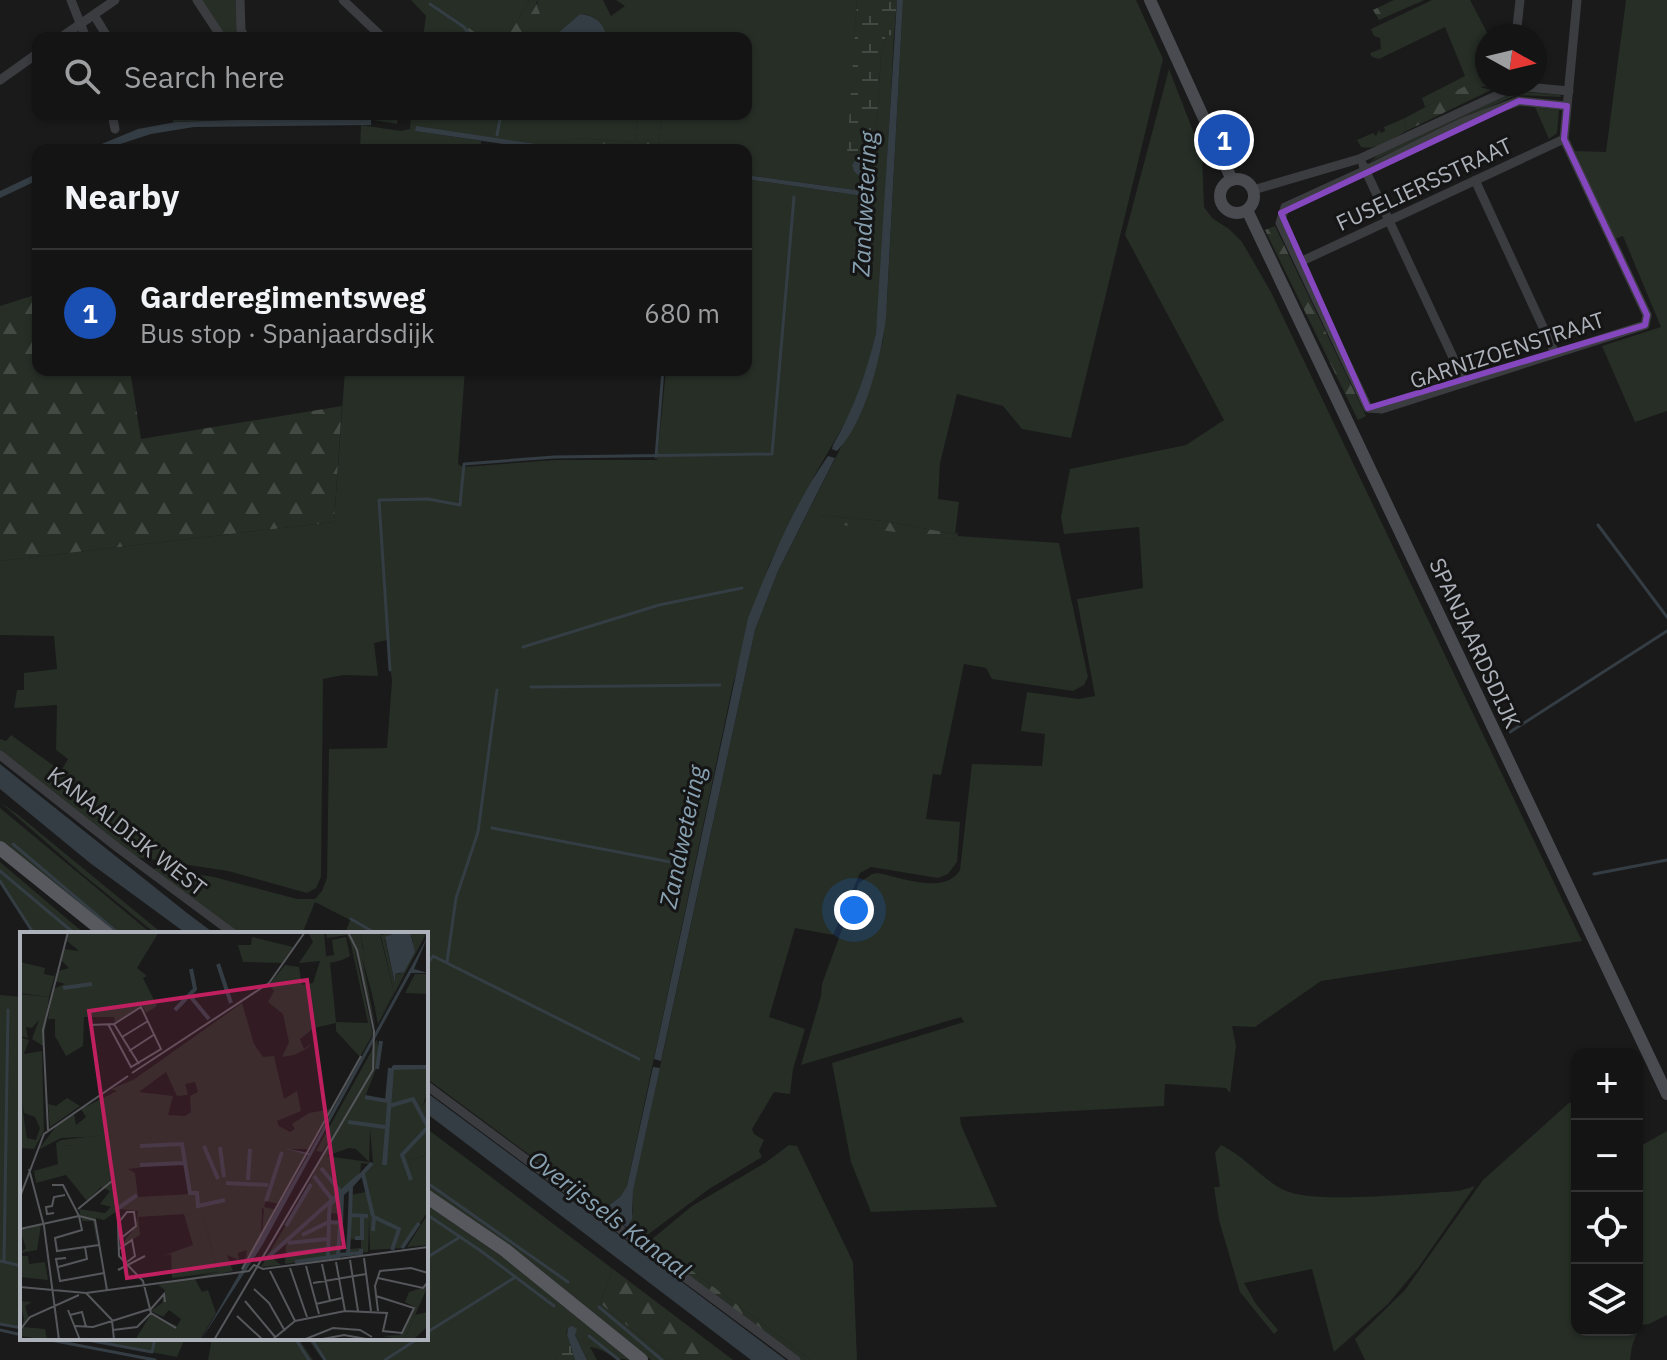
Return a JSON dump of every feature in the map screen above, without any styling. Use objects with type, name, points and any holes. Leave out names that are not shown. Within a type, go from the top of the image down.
[{"type":"main road","points":[[0,848],[105,932]]},
{"type":"main road","points":[[0,857],[91,932]]},
{"type":"main road","points":[[428,1197],[505,1250],[641,1360]]},
{"type":"street","points":[[71,0],[83,32]]},
{"type":"street","points":[[69,32],[115,0]]},
{"type":"street","points":[[197,0],[218,32]]},
{"type":"street","points":[[240,0],[242,32]]},
{"type":"street","points":[[343,0],[377,32]]},
{"type":"street","points":[[1150,0],[1232,180]]},
{"type":"street","points":[[1517,24],[1520,0]]},
{"type":"street","points":[[1564,139],[1577,0]]},
{"type":"street","points":[[94,15],[104,32]]},
{"type":"street","points":[[0,80],[32,57]]},
{"type":"street","points":[[1253,190],[1359,159],[1517,86],[1569,91]]},
{"type":"street","points":[[1300,262],[1280,223],[1285,207],[1461,123],[1519,101],[1567,106]]},
{"type":"street","points":[[113,120],[115,129]]},
{"type":"street","name":"FUSELIERSSTRAAT","points":[[1300,262],[1564,139]]},
{"type":"street","name":"GARNIZOENSTRAAT","points":[[1300,262],[1368,408],[1374,410],[1645,325],[1647,320],[1638,295],[1564,139]]},
{"type":"street","points":[[1359,159],[1465,383]]},
{"type":"street","points":[[1232,180],[1242,180],[1253,190],[1253,201],[1241,213],[1228,211],[1220,201],[1222,188],[1232,180]]},
{"type":"street","points":[[1475,180],[1555,353]]},
{"type":"street","name":"SPANJAARDSDIJK","points":[[1247,210],[1667,1094]]},
{"type":"street","name":"KANAALDIJK WEST","points":[[0,755],[231,932]]},
{"type":"street","points":[[428,1086],[796,1360]]},
{"type":"highlighted area","points":[[1519,101],[1567,106],[1564,139],[1647,315],[1645,325],[1368,408],[1281,213]]},
{"type":"green space","points":[[202,0],[235,0],[238,32],[223,32]]},
{"type":"green space","points":[[411,0],[530,0],[511,32],[472,32],[453,27],[454,32],[424,32],[426,16]]},
{"type":"green space","points":[[530,0],[538,0],[536,3],[542,20],[539,30],[511,32]]},
{"type":"green space","points":[[538,0],[603,0],[611,16],[625,6],[616,0],[857,0],[848,152],[875,154],[881,54],[886,35],[894,36],[876,333],[853,409],[769,565],[733,684],[627,1186],[620,1197],[606,1207],[606,1212],[428,1079],[428,932],[346,932],[350,920],[315,902],[303,932],[233,932],[153,871],[156,868],[214,877],[297,899],[315,899],[327,878],[329,749],[387,748],[392,681],[387,640],[374,643],[378,676],[343,675],[323,679],[321,877],[316,888],[307,893],[228,871],[136,857],[0,751],[0,739],[6,741],[11,735],[61,771],[68,759],[56,750],[57,705],[14,708],[17,690],[24,690],[24,673],[57,669],[54,636],[0,635],[0,561],[334,522],[345,376],[465,376],[458,464],[463,467],[555,460],[657,460],[665,376],[752,376],[752,180],[869,197],[871,192],[752,176],[752,144],[659,144],[661,120],[752,120],[752,32],[605,32],[598,21],[580,14],[559,32],[529,32]]},
{"type":"green space","points":[[857,0],[897,0],[894,36],[886,35],[881,54],[875,154],[847,152]]},
{"type":"green space","points":[[903,0],[1136,0],[1163,59],[1071,438],[1022,429],[1003,406],[957,394],[940,463],[938,499],[959,502],[955,534],[884,521],[817,515],[955,540],[958,536],[1059,543],[1088,677],[1084,685],[1073,691],[992,679],[986,668],[964,664],[941,775],[933,774],[926,819],[960,822],[957,862],[948,874],[938,878],[871,867],[860,873],[833,935],[795,928],[769,1017],[805,1029],[793,1069],[790,1094],[774,1092],[752,1129],[764,1140],[759,1151],[762,1157],[709,1189],[646,1236],[630,1224],[633,1191],[755,630],[778,571],[840,449],[876,367],[883,340]]},
{"type":"green space","points":[[1394,0],[1424,0],[1379,20],[1373,10]]},
{"type":"green space","points":[[1432,0],[1470,0],[1483,24],[1475,24],[1475,89],[1450,95],[1425,107],[1422,98],[1465,76],[1445,27],[1379,59],[1370,53],[1381,49],[1380,38],[1374,36],[1371,29]]},
{"type":"green space","points":[[1626,0],[1667,0],[1667,411],[1635,422],[1602,346],[1661,327],[1623,236],[1615,239],[1575,151],[1606,152]]},
{"type":"green space","points":[[466,26],[474,32],[453,32],[452,27]]},
{"type":"green space","points":[[1169,69],[1202,154],[1204,207],[1212,218],[1242,242],[1271,292],[1582,941],[1321,981],[1255,1027],[1232,1026],[1236,1046],[1230,1093],[1226,1088],[1165,1084],[1164,1106],[960,1117],[997,1207],[871,1212],[851,1162],[832,1063],[964,1022],[961,1017],[801,1065],[822,984],[859,883],[878,873],[922,883],[944,882],[953,878],[960,870],[972,764],[1042,766],[1045,734],[1021,731],[1027,692],[1079,699],[1095,696],[1077,599],[1143,588],[1139,527],[1064,534],[1061,517],[1070,469],[1186,445],[1224,420],[1125,235]]},
{"type":"green space","points":[[1469,84],[1475,86],[1475,96],[1479,96],[1406,131],[1405,118]]},
{"type":"green space","points":[[1506,96],[1514,96],[1370,162],[1378,155]]},
{"type":"green space","points":[[1535,107],[1559,110],[1557,133],[1549,139]]},
{"type":"green space","points":[[1405,118],[1406,131],[1384,143],[1366,148],[1361,147],[1357,140],[1373,133],[1376,136],[1379,130],[1381,133],[1385,131],[1384,127]]},
{"type":"green space","points":[[374,120],[398,120],[397,124]]},
{"type":"green space","points":[[411,120],[637,120],[635,142],[574,138],[572,144],[536,144],[416,127],[416,131],[481,141],[481,144],[360,144],[361,125],[401,131],[410,129]]},
{"type":"green space","points":[[637,120],[661,120],[659,144],[572,144],[573,138],[635,142]]},
{"type":"green space","points":[[1275,226],[1366,416],[1358,420],[1265,230]]},
{"type":"green space","points":[[32,296],[32,376],[131,376],[141,439],[342,406],[334,522],[0,561],[0,306]]},
{"type":"green space","points":[[817,515],[884,521],[957,532],[958,536],[956,540],[813,521]]},
{"type":"green space","points":[[0,802],[161,932],[154,932]]},
{"type":"green space","points":[[0,808],[150,932],[111,932],[0,842]]},
{"type":"green space","points":[[0,862],[83,932],[33,932],[0,884]]},
{"type":"green space","points":[[0,995],[20,997],[20,1328],[0,1324]]},
{"type":"green space","points":[[1570,1102],[1571,1336],[1636,1336],[1630,1360],[1365,1360],[1355,1339],[1405,1290],[1483,1180]]},
{"type":"green space","points":[[428,1130],[613,1269],[600,1303],[669,1360],[651,1360],[535,1265],[428,1191]]},
{"type":"green space","points":[[1667,1131],[1667,1315],[1643,1325],[1643,1145]]},
{"type":"green space","points":[[789,1145],[797,1146],[853,1262],[857,1360],[811,1360],[651,1240],[692,1206],[765,1163]]},
{"type":"green space","points":[[1221,1145],[1277,1186],[1301,1195],[1370,1197],[1459,1191],[1475,1186],[1418,1268],[1388,1304],[1334,1352],[1312,1269],[1244,1283],[1256,1304],[1278,1330],[1274,1334],[1240,1292],[1219,1220],[1214,1187],[1220,1187],[1215,1153]]},
{"type":"green space","points":[[428,1205],[524,1272],[633,1360],[590,1347],[597,1360],[587,1360],[575,1335],[568,1328],[556,1360],[323,1360],[308,1340],[428,1340]]},
{"type":"green space","points":[[651,1240],[811,1360],[800,1360],[651,1247]]},
{"type":"green space","points":[[613,1269],[733,1360],[669,1360],[600,1303]]},
{"type":"green space","points":[[567,1334],[575,1360],[556,1360]]},
{"type":"green space","points":[[88,1340],[184,1340],[177,1357]]},
{"type":"green space","points":[[212,1340],[299,1340],[313,1360],[208,1360]]},
{"type":"water","points":[[897,0],[903,0],[886,318],[876,370],[863,407],[856,424],[837,451],[832,449],[833,445],[859,391],[876,333]]},
{"type":"water","points":[[580,14],[598,21],[605,32],[559,32]]},
{"type":"water","points":[[371,120],[371,125],[194,127],[151,134],[120,144],[102,144],[138,129],[176,122]]},
{"type":"water","points":[[416,126],[537,144],[504,144],[415,131]]},
{"type":"water","points":[[855,161],[870,166],[868,179],[863,180],[854,171],[852,165]]},
{"type":"water","points":[[32,176],[32,183],[0,198],[0,191]]},
{"type":"water","points":[[752,176],[871,192],[869,197],[752,180]]},
{"type":"water","points":[[828,456],[835,458],[778,571],[755,630],[661,1061],[654,1059],[748,618],[794,514]]},
{"type":"water","points":[[0,764],[212,932],[184,932],[90,863],[0,789]]},
{"type":"water","name":"Overijssels Kanaal","points":[[653,1067],[660,1068],[633,1191],[632,1219],[627,1228],[623,1225],[625,1221],[615,1214],[607,1226],[786,1360],[751,1360],[428,1115],[428,1093],[600,1221],[609,1210],[605,1208],[620,1197],[627,1186]]},
{"type":"water","points":[[572,1326],[577,1329],[575,1335],[587,1360],[575,1360],[567,1334]]},
{"type":"waterway","points":[[430,4],[468,32]]},
{"type":"waterway","points":[[497,135],[500,120]]},
{"type":"waterway","points":[[390,670],[379,500],[428,499],[460,505],[464,464],[554,457],[772,454],[794,197]]},
{"type":"waterway","points":[[656,457],[663,376]]},
{"type":"waterway","points":[[1598,525],[1667,617]]},
{"type":"waterway","points":[[523,647],[659,605],[742,588]]},
{"type":"waterway","points":[[1510,732],[1667,631]]},
{"type":"waterway","points":[[531,687],[720,685]]},
{"type":"waterway","points":[[447,962],[456,898],[478,832],[497,690]]},
{"type":"waterway","name":"Zandwetering","points":[[492,828],[681,864]]},
{"type":"waterway","points":[[13,844],[117,932]]},
{"type":"waterway","points":[[1594,874],[1667,860]]},
{"type":"waterway","points":[[0,871],[73,932]]},
{"type":"waterway","points":[[0,881],[33,932]]},
{"type":"waterway","points":[[351,919],[374,932]]},
{"type":"waterway","points":[[428,963],[433,956],[639,1059]]},
{"type":"waterway","points":[[4,1262],[8,1010]]},
{"type":"waterway","points":[[428,1183],[568,1282]]},
{"type":"waterway","points":[[428,1215],[554,1306]]},
{"type":"waterway","points":[[428,1257],[460,1237]]},
{"type":"waterway","points":[[0,1261],[20,1266]]},
{"type":"waterway","points":[[428,1332],[514,1278]]},
{"type":"waterway","points":[[599,1307],[662,1360]]},
{"type":"waterway","points":[[0,1324],[20,1328]]},
{"type":"waterway","points":[[0,1330],[20,1335]]},
{"type":"waterway","points":[[589,1336],[619,1360]]},
{"type":"waterway","points":[[50,1340],[155,1360]]},
{"type":"waterway","points":[[88,1340],[152,1352],[155,1340]]},
{"type":"waterway","points":[[296,1340],[309,1360]]},
{"type":"waterway","points":[[312,1340],[325,1360]]},
{"type":"waterway","points":[[385,1360],[416,1340]]},
{"type":"place","name":"Garderegimentsweg","points":[[1224,140]]}]
